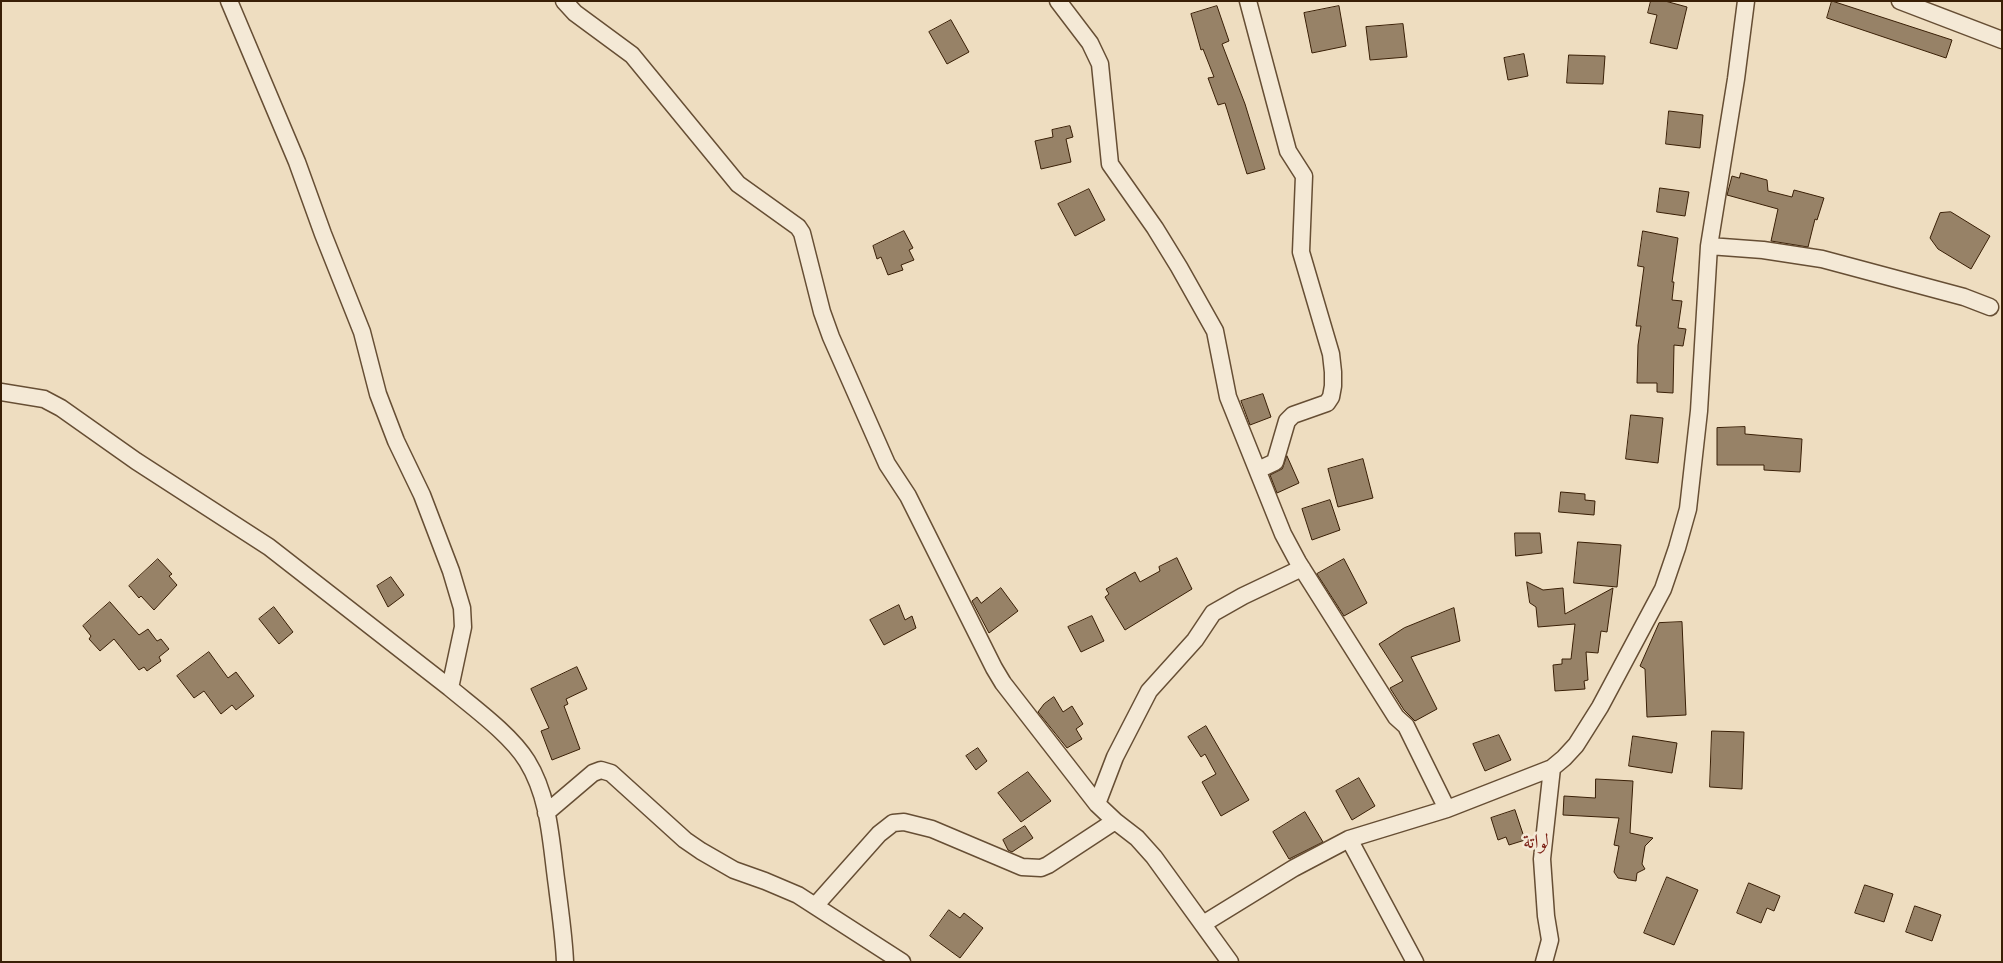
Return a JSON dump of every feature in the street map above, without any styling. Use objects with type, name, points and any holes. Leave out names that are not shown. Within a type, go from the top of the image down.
[{"type":"street","points":[[230,1],[297,162],[362,332],[378,394],[396,441],[422,495],[451,572],[462,608],[463,627],[450,688]]},
{"type":"street","points":[[564,1],[575,14],[632,55],[738,184],[798,227],[802,233],[828,331],[887,464],[912,505],[1003,683],[1097,804],[1145,846],[1230,962]]},
{"type":"street","points":[[1058,1],[1090,43],[1100,64],[1110,164],[1155,228],[1179,267],[1214,332],[1228,397],[1283,534],[1302,568],[1396,717],[1406,726],[1447,809]]},
{"type":"street","points":[[1248,1],[1288,151],[1304,176],[1301,252],[1331,354],[1334,372],[1331,397],[1327,403],[1289,417],[1275,462],[1258,470]]},
{"type":"street","points":[[1202,924],[1294,868],[1349,839],[1447,809],[1552,768],[1576,745],[1600,707],[1663,589],[1688,509],[1699,411],[1709,246],[1736,79],[1746,1]]},
{"type":"street","points":[[1900,1],[2002,40]]},
{"type":"street","points":[[1709,246],[1763,250],[1822,259],[1964,297],[1990,307]]},
{"type":"street","points":[[1,392],[44,399],[61,408],[136,461],[269,547],[450,688],[479,712],[526,759],[539,782],[546,813],[565,962]]},
{"type":"street","points":[[1097,804],[1115,757],[1149,691],[1195,640],[1213,613],[1243,596],[1302,568]]},
{"type":"street","points":[[1544,962],[1550,940],[1544,898],[1542,859],[1552,768]]},
{"type":"street","points":[[546,813],[593,772],[601,770],[611,773],[685,840],[701,851],[734,870],[782,888],[816,906],[902,962]]},
{"type":"street","points":[[816,906],[879,834],[893,823],[904,822],[932,829],[1011,863],[1031,868],[1040,868],[1048,865],[1115,821]]},
{"type":"street","points":[[1349,839],[1415,962]]},
{"type":"building","points":[[1651,1],[1665,1],[1687,7],[1677,49],[1650,43],[1657,15],[1648,13]]},
{"type":"building","points":[[1832,1],[1952,40],[1946,58],[1827,18]]},
{"type":"building","points":[[1217,6],[1229,41],[1222,44],[1245,104],[1265,169],[1247,174],[1225,103],[1218,105],[1208,78],[1214,77],[1203,49],[1201,50],[1191,14]]},
{"type":"building","points":[[1339,6],[1346,46],[1312,53],[1304,13]]},
{"type":"building","points":[[951,20],[969,52],[947,64],[929,32]]},
{"type":"building","points":[[1403,24],[1407,57],[1370,60],[1366,27]]},
{"type":"building","points":[[1524,54],[1528,76],[1508,80],[1504,58]]},
{"type":"building","points":[[1569,55],[1605,56],[1603,84],[1567,83]]},
{"type":"building","points":[[1669,111],[1703,115],[1700,148],[1666,144]]},
{"type":"building","points":[[1070,126],[1073,137],[1066,139],[1071,162],[1041,169],[1035,141],[1053,137],[1052,130]]},
{"type":"building","points":[[1741,173],[1767,180],[1768,191],[1792,197],[1794,190],[1824,198],[1817,220],[1815,219],[1808,247],[1771,241],[1778,209],[1727,195],[1732,176],[1739,178]]},
{"type":"building","points":[[1660,188],[1689,192],[1685,216],[1657,212]]},
{"type":"building","points":[[1089,189],[1105,220],[1075,236],[1058,204]]},
{"type":"building","points":[[1951,212],[1990,236],[1971,269],[1938,249],[1930,238],[1940,213]]},
{"type":"building","points":[[904,231],[913,248],[909,250],[914,260],[901,265],[903,270],[888,275],[881,257],[877,259],[873,246]]},
{"type":"building","points":[[1643,231],[1678,238],[1672,282],[1674,282],[1672,300],[1682,301],[1678,328],[1686,329],[1683,346],[1674,345],[1673,393],[1657,392],[1657,383],[1637,383],[1638,345],[1641,326],[1636,326],[1644,267],[1638,266]]},
{"type":"building","points":[[1263,394],[1271,417],[1250,425],[1241,401]]},
{"type":"building","points":[[1631,415],[1663,418],[1658,463],[1626,459]]},
{"type":"building","points":[[1745,427],[1745,434],[1802,439],[1800,472],[1764,470],[1764,465],[1717,465],[1717,428]]},
{"type":"building","points":[[1287,456],[1299,483],[1277,493],[1270,475],[1282,469]]},
{"type":"building","points":[[1363,459],[1373,498],[1338,507],[1328,469]]},
{"type":"building","points":[[1561,492],[1585,494],[1585,500],[1595,501],[1594,515],[1559,512]]},
{"type":"building","points":[[1330,500],[1340,530],[1312,540],[1302,509]]},
{"type":"building","points":[[1515,533],[1540,533],[1542,553],[1516,556]]},
{"type":"building","points":[[1578,542],[1621,545],[1617,587],[1574,583]]},
{"type":"building","points":[[1177,558],[1192,589],[1125,630],[1105,597],[1109,594],[1106,589],[1135,572],[1140,582],[1160,571],[1159,567]]},
{"type":"building","points":[[158,559],[172,574],[169,576],[177,585],[154,610],[141,596],[139,598],[129,586]]},
{"type":"building","points":[[1344,559],[1367,603],[1344,616],[1317,574]]},
{"type":"building","points":[[391,577],[404,595],[388,607],[377,586]]},
{"type":"building","points":[[1527,582],[1543,590],[1563,588],[1565,614],[1613,588],[1607,632],[1601,631],[1598,653],[1586,652],[1588,680],[1584,681],[1585,689],[1555,691],[1553,665],[1562,664],[1562,659],[1571,659],[1575,624],[1538,627],[1536,607],[1530,603]]},
{"type":"building","points":[[1001,588],[1018,611],[989,633],[972,601],[977,597],[981,603]]},
{"type":"building","points":[[110,602],[139,635],[148,629],[157,641],[161,639],[169,649],[159,657],[161,661],[147,671],[144,667],[139,670],[114,639],[100,651],[89,639],[91,636],[83,626]]},
{"type":"building","points":[[899,605],[905,620],[912,616],[916,628],[884,645],[870,620]]},
{"type":"building","points":[[274,607],[293,632],[279,644],[259,619]]},
{"type":"building","points":[[1454,608],[1460,641],[1411,657],[1437,709],[1415,721],[1404,710],[1390,688],[1403,681],[1379,644],[1404,628]]},
{"type":"building","points":[[1092,616],[1104,641],[1081,652],[1068,627]]},
{"type":"building","points":[[1682,622],[1686,715],[1647,717],[1645,669],[1640,666],[1659,623]]},
{"type":"building","points":[[209,652],[228,678],[236,672],[254,696],[236,710],[232,705],[221,714],[204,691],[194,698],[177,676]]},
{"type":"building","points":[[577,667],[587,689],[566,699],[568,704],[564,706],[580,749],[552,760],[541,731],[549,728],[531,689]]},
{"type":"building","points":[[1054,697],[1063,712],[1072,706],[1083,724],[1076,729],[1082,739],[1067,748],[1038,712],[1044,704]]},
{"type":"building","points":[[1206,726],[1249,800],[1221,816],[1202,782],[1216,774],[1205,754],[1201,757],[1188,737]]},
{"type":"building","points":[[1712,731],[1744,732],[1742,789],[1710,787]]},
{"type":"building","points":[[1499,735],[1511,760],[1485,771],[1473,744]]},
{"type":"building","points":[[1633,736],[1677,743],[1672,773],[1629,766]]},
{"type":"building","points":[[978,748],[987,761],[976,770],[966,756]]},
{"type":"building","points":[[1028,772],[1051,801],[1021,822],[998,793]]},
{"type":"building","points":[[1359,778],[1375,806],[1352,820],[1336,791]]},
{"type":"building","points":[[1596,779],[1633,781],[1630,833],[1653,838],[1645,846],[1642,864],[1645,869],[1637,873],[1636,881],[1618,878],[1614,872],[1619,846],[1614,845],[1619,818],[1563,815],[1564,796],[1595,798]]},
{"type":"building","points":[[1515,810],[1525,840],[1509,845],[1506,837],[1498,840],[1491,818]]},
{"type":"building","points":[[1305,812],[1323,842],[1289,859],[1273,832]]},
{"type":"building","points":[[1025,826],[1033,838],[1012,852],[1008,850],[1003,840]]},
{"type":"building","points":[[1667,877],[1698,890],[1674,945],[1644,933]]},
{"type":"building","points":[[1749,883],[1780,896],[1774,911],[1767,908],[1761,923],[1737,913]]},
{"type":"building","points":[[1865,885],[1893,894],[1884,922],[1855,913]]},
{"type":"building","points":[[1915,906],[1941,915],[1932,941],[1906,932]]},
{"type":"building","points":[[949,910],[960,918],[964,913],[983,928],[960,958],[930,936]]},
{"type":"district","name":"لواتة","points":[[1536,844]]}]
